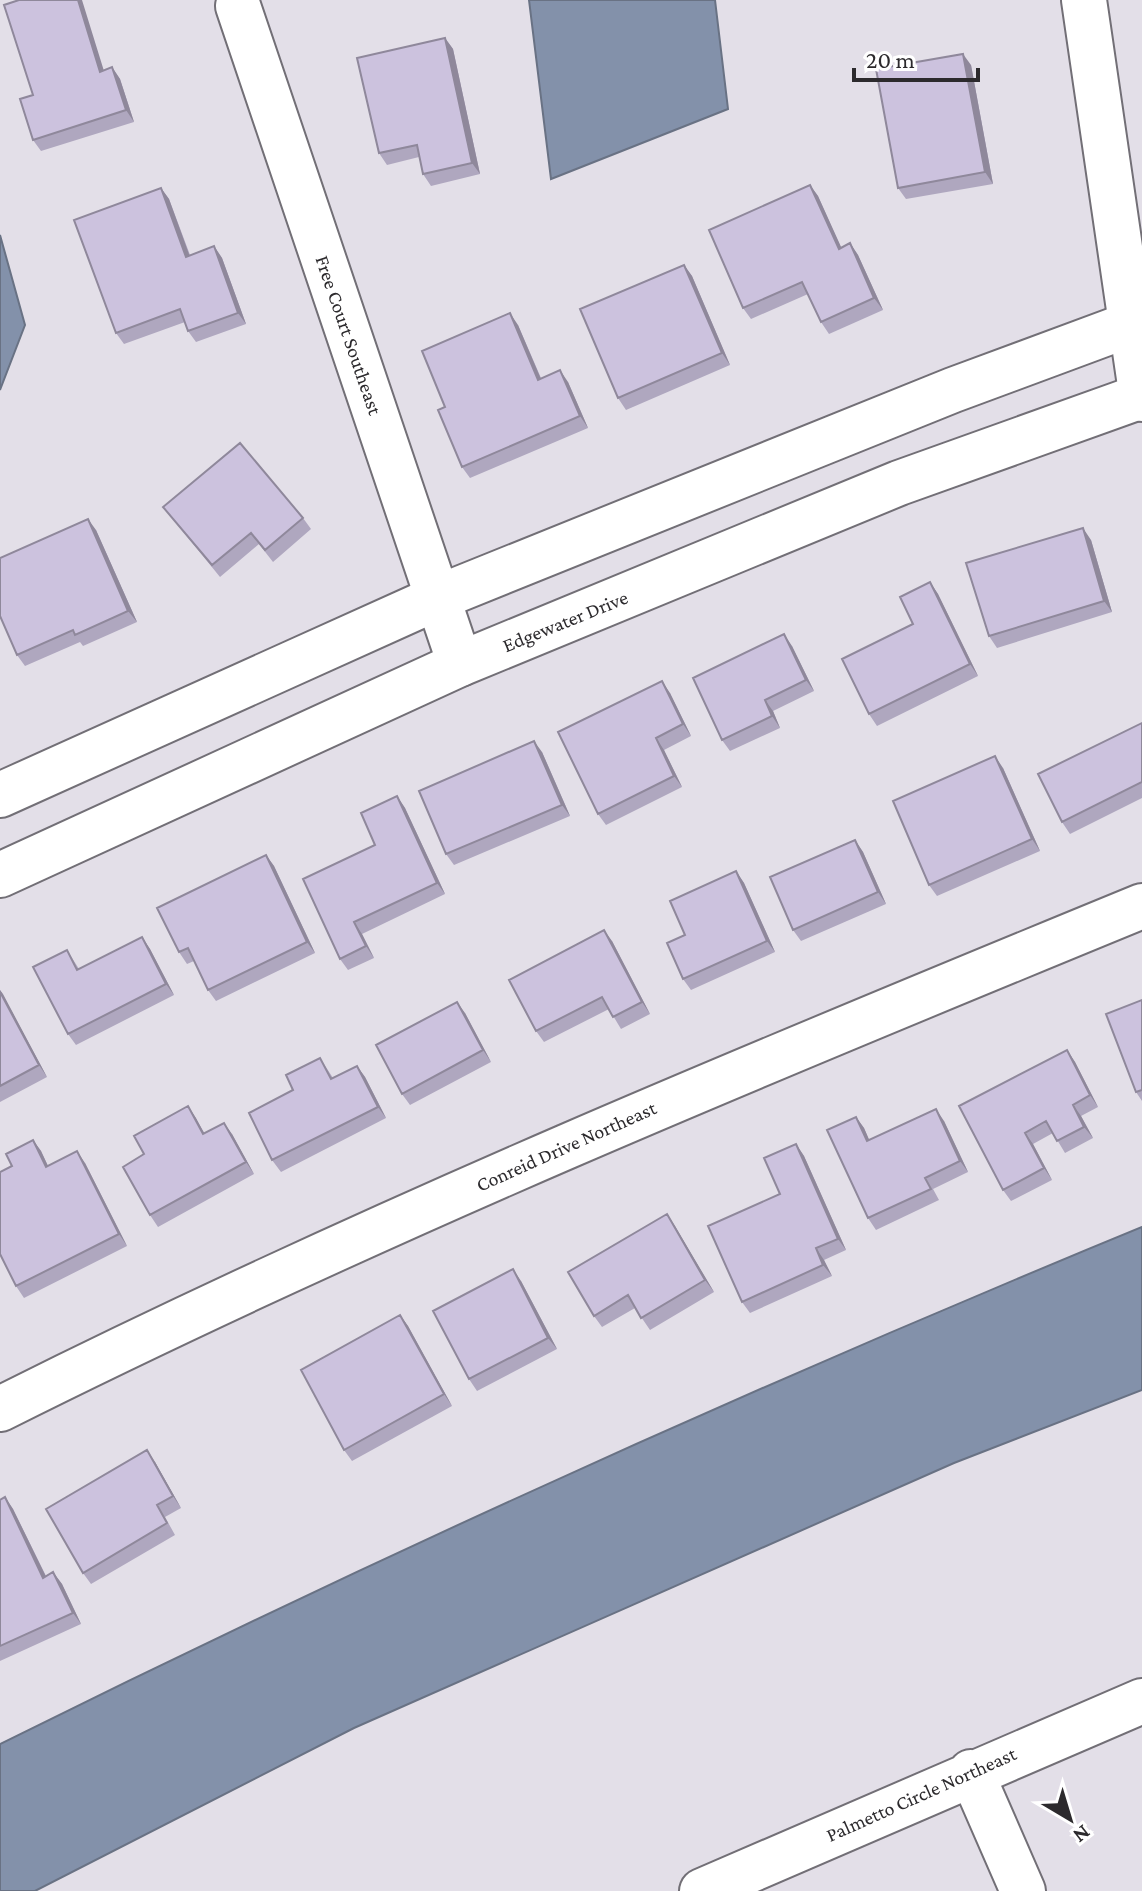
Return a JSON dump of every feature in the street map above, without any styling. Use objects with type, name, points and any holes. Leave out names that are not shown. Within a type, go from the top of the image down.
[{"type":"street","points":[[1084,0],[1136,322],[1142,397]]},
{"type":"street","name":"Free Court Southeast","points":[[238,6],[460,664]]},
{"type":"street","points":[[0,795],[437,598],[953,390],[1136,322]]},
{"type":"street","name":"Edgewater Drive","points":[[0,875],[460,664],[899,483],[1142,397]]},
{"type":"street","name":"Conreid Drive Northeast","points":[[0,1409],[459,1192],[681,1096],[1142,906]]},
{"type":"street","name":"Palmetto Circle Northeast","points":[[702,1891],[971,1772],[1142,1701]]},
{"type":"street","points":[[971,1772],[1023,1891]]},
{"type":"water","points":[[529,0],[715,0],[728,109],[551,179]]},
{"type":"water","points":[[0,235],[25,325],[0,390]]},
{"type":"water","points":[[1142,1227],[1142,1390],[954,1463],[354,1728],[35,1891],[0,1891],[0,1744],[282,1607],[566,1475]]},
{"type":"building","points":[[19,0],[78,0],[100,72],[112,67],[126,110],[33,140],[20,99],[33,95],[4,5]]},
{"type":"building","points":[[445,38],[472,163],[423,174],[417,145],[379,153],[357,58]]},
{"type":"building","points":[[963,54],[985,172],[898,188],[876,69]]},
{"type":"building","points":[[810,185],[839,249],[850,243],[874,298],[821,322],[802,282],[743,308],[709,230]]},
{"type":"building","points":[[161,188],[186,257],[214,246],[238,313],[188,331],[180,309],[116,333],[74,220]]},
{"type":"building","points":[[684,265],[722,353],[618,398],[580,309]]},
{"type":"building","points":[[510,313],[538,380],[560,370],[580,416],[462,467],[438,410],[445,407],[422,351]]},
{"type":"building","points":[[240,443],[303,518],[265,550],[251,533],[212,565],[163,507]]},
{"type":"building","points":[[88,519],[128,611],[75,635],[73,630],[17,655],[0,616],[0,558]]},
{"type":"building","points":[[1083,528],[1104,601],[989,636],[966,563]]},
{"type":"building","points":[[930,582],[970,664],[869,714],[842,659],[913,624],[900,597]]},
{"type":"building","points":[[784,634],[806,680],[765,700],[772,716],[722,740],[693,678]]},
{"type":"building","points":[[662,681],[683,724],[656,738],[674,776],[598,814],[558,732]]},
{"type":"building","points":[[1142,723],[1142,782],[1062,822],[1038,774]]},
{"type":"building","points":[[534,741],[562,805],[446,854],[419,791]]},
{"type":"building","points":[[995,756],[1032,839],[929,885],[893,801]]},
{"type":"building","points":[[397,796],[437,883],[354,922],[366,946],[340,959],[303,879],[375,845],[361,813]]},
{"type":"building","points":[[855,840],[878,892],[793,930],[770,877]]},
{"type":"building","points":[[266,855],[307,942],[208,990],[188,948],[179,952],[157,908]]},
{"type":"building","points":[[736,871],[767,941],[683,979],[667,943],[685,935],[670,901]]},
{"type":"building","points":[[604,930],[642,1002],[613,1017],[602,997],[536,1031],[509,980]]},
{"type":"building","points":[[142,937],[166,984],[68,1034],[33,967],[67,950],[77,970]]},
{"type":"building","points":[[0,992],[39,1065],[0,1086]]},
{"type":"building","points":[[1142,1000],[1142,1090],[1136,1092],[1106,1014]]},
{"type":"building","points":[[457,1002],[483,1050],[402,1094],[376,1045]]},
{"type":"building","points":[[1067,1050],[1090,1095],[1073,1105],[1084,1127],[1057,1141],[1046,1121],[1025,1133],[1044,1168],[1003,1190],[959,1106]]},
{"type":"building","points":[[320,1058],[331,1079],[357,1066],[378,1107],[272,1160],[249,1113],[293,1090],[286,1075]]},
{"type":"building","points":[[188,1106],[203,1134],[224,1123],[246,1162],[150,1215],[123,1167],[144,1154],[134,1136]]},
{"type":"building","points":[[936,1109],[960,1161],[925,1178],[931,1189],[868,1218],[827,1130],[856,1117],[867,1141]]},
{"type":"building","points":[[33,1140],[46,1167],[77,1151],[119,1234],[16,1286],[0,1254],[0,1172],[12,1166],[6,1154]]},
{"type":"building","points":[[796,1144],[838,1239],[816,1248],[823,1265],[742,1302],[708,1226],[780,1194],[764,1158]]},
{"type":"building","points":[[667,1214],[705,1280],[641,1318],[628,1295],[594,1316],[568,1272]]},
{"type":"building","points":[[513,1269],[548,1338],[469,1379],[433,1311]]},
{"type":"building","points":[[400,1315],[444,1394],[344,1450],[301,1370]]},
{"type":"building","points":[[147,1450],[173,1496],[157,1505],[167,1523],[83,1573],[46,1509]]},
{"type":"building","points":[[5,1497],[43,1578],[53,1572],[73,1613],[0,1646],[0,1500]]}]
